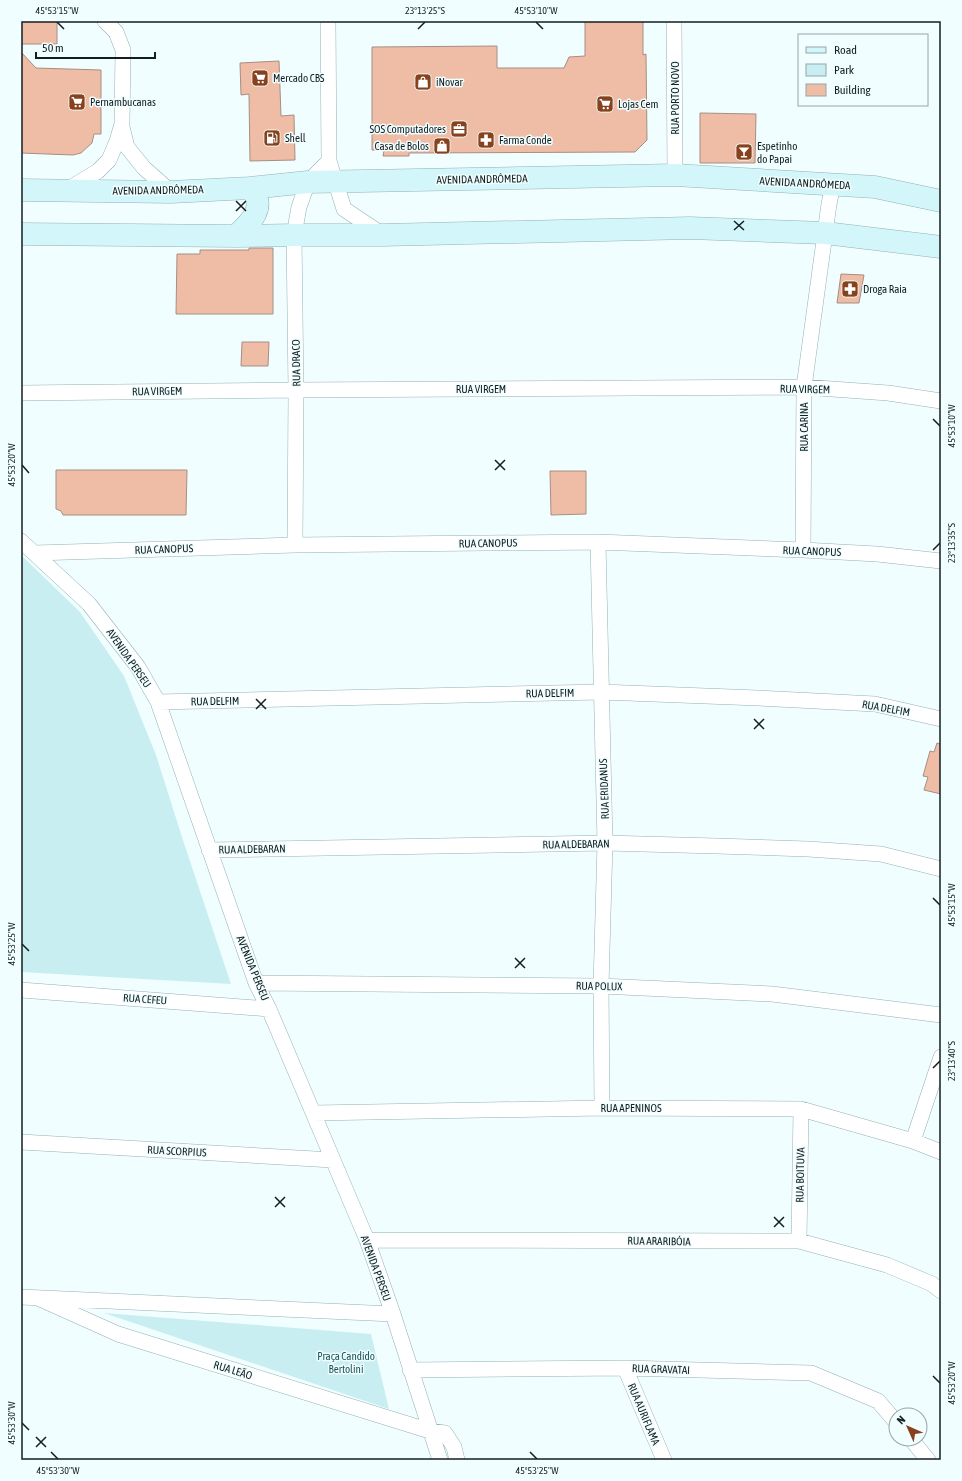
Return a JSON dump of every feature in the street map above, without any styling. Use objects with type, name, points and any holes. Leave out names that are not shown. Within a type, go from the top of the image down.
[{"type":"main road","name":"AVENIDA ANDRÔMEDA","points":[[21,190],[171,192],[250,188],[308,182],[675,176],[876,188],[941,201]]},
{"type":"main road","points":[[236,236],[251,222],[257,210],[256,194],[250,188]]},
{"type":"main road","points":[[21,234],[236,236],[383,235],[690,228],[825,234],[941,248]]},
{"type":"street","points":[[105,21],[116,32],[123,50],[122,124],[127,147],[144,168],[171,192]]},
{"type":"street","points":[[328,21],[329,161],[344,209],[383,235]]},
{"type":"street","name":"RUA PORTO NOVO","points":[[674,21],[675,176]]},
{"type":"street","points":[[67,190],[98,171],[108,160],[117,142],[122,124]]},
{"type":"street","points":[[308,182],[329,161]]},
{"type":"street","name":"RUA DRACO","points":[[295,545],[296,390],[294,235],[299,207],[308,182]]},
{"type":"street","name":"RUA CARINA","points":[[803,550],[804,387],[833,185]]},
{"type":"street","name":"RUA VIRGEM","points":[[21,393],[804,387],[888,393],[941,401]]},
{"type":"street","name":"AVENIDA PERSEU","points":[[21,541],[35,552],[89,604],[138,667],[158,702],[256,983],[269,1009],[314,1113],[367,1240],[440,1460]]},
{"type":"street","name":"RUA CANOPUS","points":[[35,552],[295,545],[598,542],[877,554],[941,561]]},
{"type":"street","name":"RUA ERIDANUS","points":[[598,542],[605,843],[601,986],[602,1108]]},
{"type":"street","name":"RUA DELFIM","points":[[158,702],[601,692],[875,704],[941,719]]},
{"type":"street","name":"RUA ALDEBARAN","points":[[210,850],[605,843],[822,850],[881,854],[941,869]]},
{"type":"street","name":"RUA POLUX","points":[[256,983],[601,986],[772,994],[941,1015]]},
{"type":"street","name":"RUA CEFEU","points":[[21,990],[269,1009]]},
{"type":"street","points":[[913,1142],[941,1057]]},
{"type":"street","name":"RUA APENINOS","points":[[314,1113],[602,1108],[800,1108],[913,1142],[941,1152]]},
{"type":"street","name":"RUA BOITUVA","points":[[799,1241],[800,1108]]},
{"type":"street","name":"RUA SCORPIUS","points":[[21,1142],[333,1160]]},
{"type":"street","name":"RUA ARARIBÓIA","points":[[367,1240],[799,1241],[887,1265],[932,1284],[941,1291]]},
{"type":"street","points":[[21,1297],[392,1314]]},
{"type":"street","name":"RUA LEÃO","points":[[40,1298],[118,1334],[430,1431]]},
{"type":"street","name":"RUA GRAVATAI","points":[[410,1370],[625,1368],[811,1373],[878,1401],[888,1413]]},
{"type":"street","name":"RUA AURIFLAMA","points":[[625,1368],[664,1460]]},
{"type":"street","points":[[430,1431],[445,1432],[454,1447],[456,1460]]},
{"type":"street","points":[[917,1447],[928,1460]]},
{"type":"green space","points":[[21,555],[80,612],[124,676],[156,755],[231,984],[21,972]]},
{"type":"green space","name":"Praça Candido Bertolini","points":[[104,1313],[371,1334],[389,1409]]},
{"type":"building","points":[[21,21],[57,21],[57,44],[21,44]]},
{"type":"building","points":[[585,21],[643,21],[643,55],[646,54],[647,140],[635,152],[409,153],[409,156],[383,156],[384,150],[372,150],[372,47],[497,46],[497,68],[564,68],[569,57],[585,56]]},
{"type":"building","points":[[21,52],[36,68],[101,70],[101,134],[94,134],[92,143],[81,153],[73,155],[21,153]]},
{"type":"building","points":[[279,61],[281,116],[294,115],[295,160],[250,161],[249,94],[241,95],[240,63]]},
{"type":"building","points":[[700,113],[756,114],[755,163],[700,163]]},
{"type":"building","points":[[249,248],[273,248],[273,314],[176,314],[177,254],[200,254],[200,250],[249,250]]},
{"type":"building","name":"Droga Raia","points":[[841,274],[864,275],[859,303],[837,303]]},
{"type":"building","points":[[242,342],[269,342],[268,366],[241,366]]},
{"type":"building","points":[[56,470],[187,470],[186,515],[63,515],[61,511],[56,509]]},
{"type":"building","points":[[550,471],[586,471],[586,514],[551,515]]},
{"type":"building","points":[[937,743],[941,744],[941,794],[924,790],[928,777],[923,776],[930,751],[934,752]]},
{"type":"place","name":"Mercado CBS","points":[[260,78]]},
{"type":"place","name":"iNovar","points":[[423,82]]},
{"type":"place","name":"Pernambucanas","points":[[77,102]]},
{"type":"place","name":"Lojas Cem","points":[[605,104]]},
{"type":"place","name":"SOS Computadores","points":[[459,129]]},
{"type":"place","name":"Shell","points":[[272,138]]},
{"type":"place","name":"Farma Conde","points":[[486,140]]},
{"type":"place","name":"Casa de Bolos","points":[[442,146]]},
{"type":"place","name":"Espetinho do Papai","points":[[744,152]]},
{"type":"place","name":"Droga Raia","points":[[850,289]]}]
